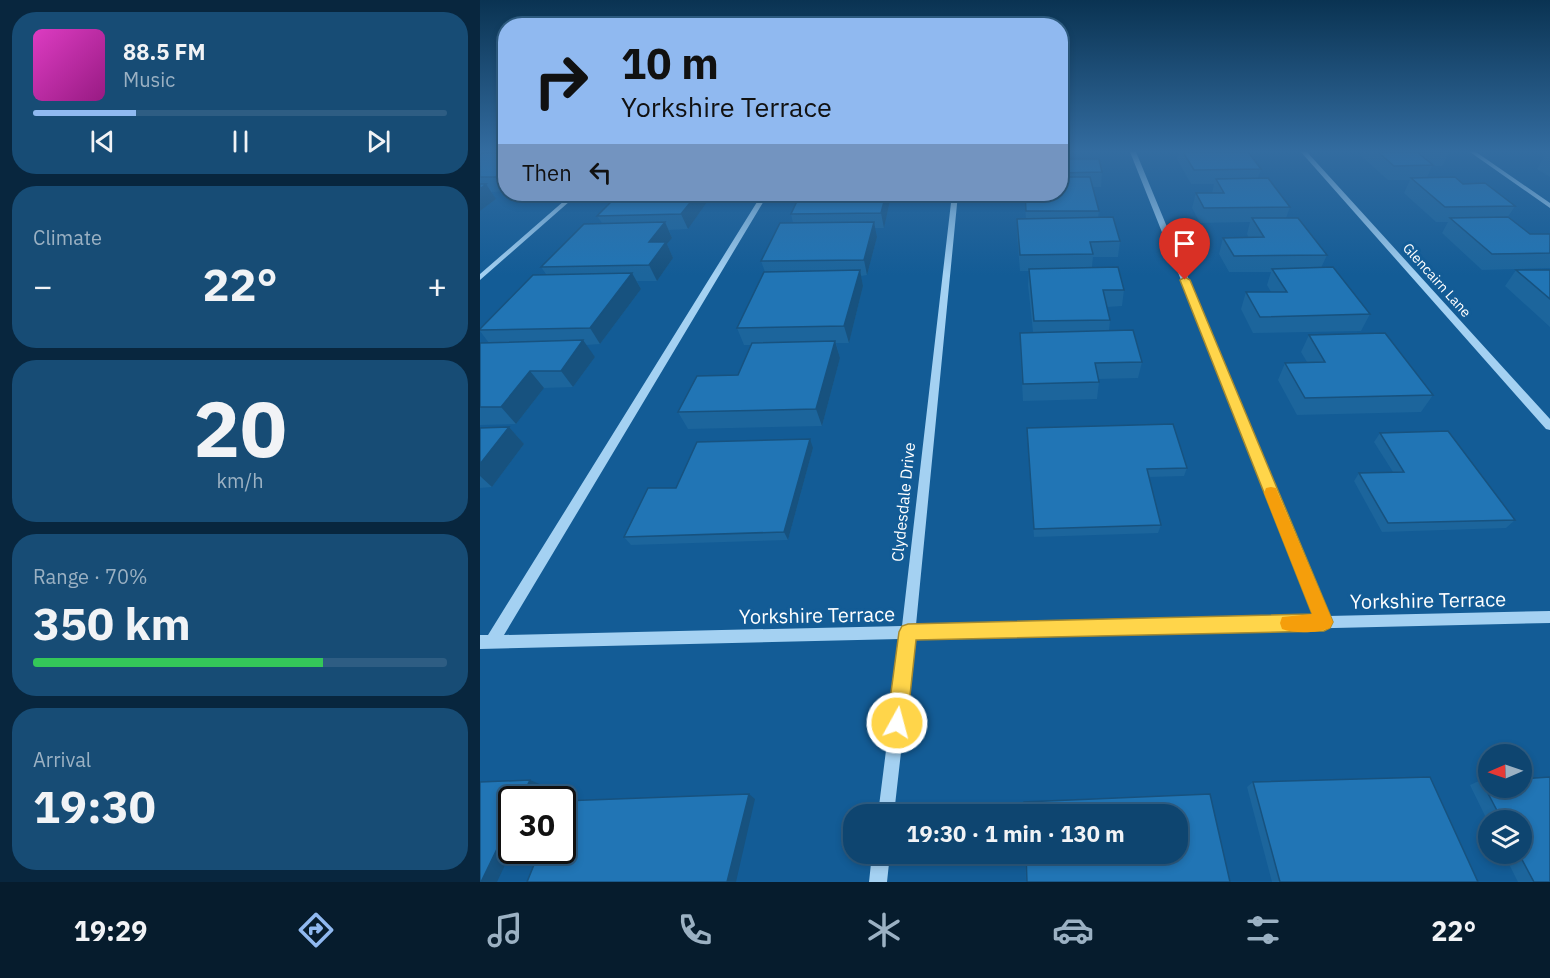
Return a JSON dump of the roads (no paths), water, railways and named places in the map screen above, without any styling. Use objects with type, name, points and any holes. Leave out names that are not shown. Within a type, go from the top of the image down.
[{"type":"street","points":[[1150,193],[1324,622]]},
{"type":"street","name":"Glencairn Lane","points":[[1341,193],[1550,426]]},
{"type":"street","points":[[1532,193],[1550,206]]},
{"type":"street","points":[[480,278],[567,201]]},
{"type":"street","points":[[486,642],[761,201]]},
{"type":"street","name":"Clydesdale Drive","points":[[887,804],[954,201]]},
{"type":"street","name":"Yorkshire Terrace","points":[[486,642],[1550,617]]},
{"type":"street","points":[[878,882],[880,864]]}]
